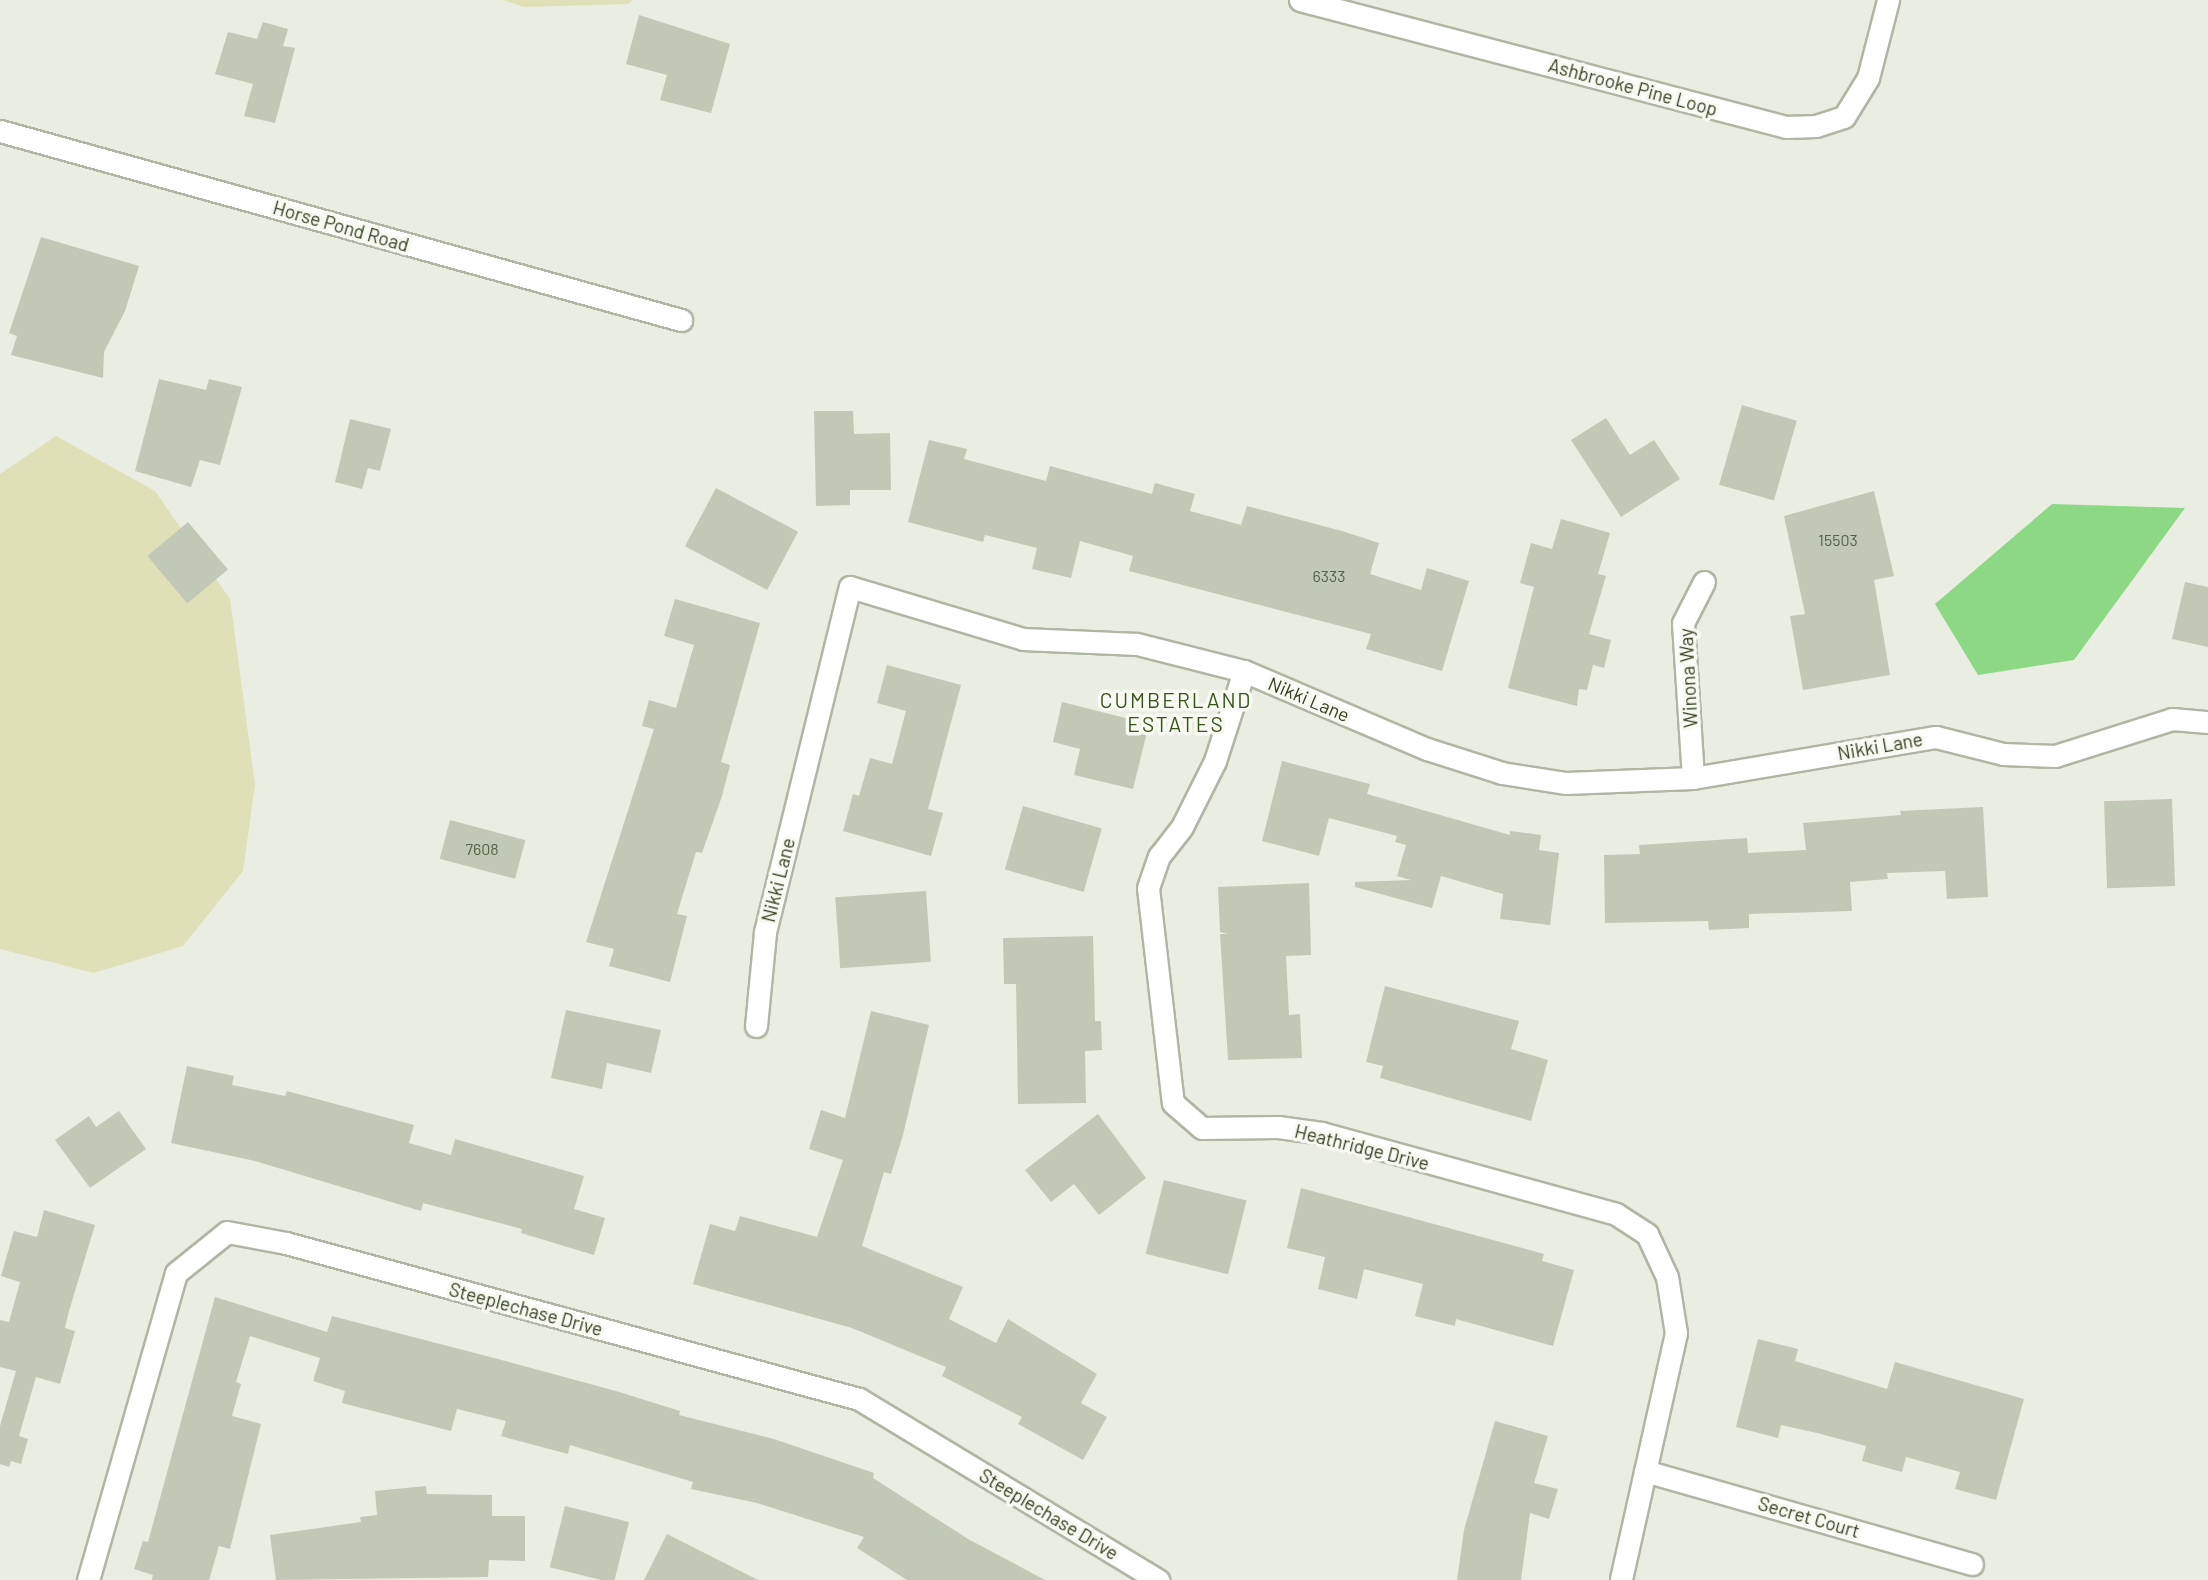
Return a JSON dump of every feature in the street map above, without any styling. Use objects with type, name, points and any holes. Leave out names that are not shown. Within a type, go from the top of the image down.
[{"type":"street","name":"Ashbrooke Pine Loop","points":[[1300,0],[1786,127],[1816,126],[1844,117],[1868,78],[1888,0]]},
{"type":"street","name":"Horse Pond Road","points":[[0,131],[681,320]]},
{"type":"street","name":"Winona Way","points":[[1693,778],[1683,623],[1704,582]]},
{"type":"street","name":"Nikki Lane","points":[[756,1026],[765,932],[850,587],[1023,639],[1137,644],[1244,671],[1427,749],[1502,773],[1566,783],[1693,778],[1936,737],[2003,754],[2055,757],[2172,719],[2208,722]]},
{"type":"street","name":"Heathridge Drive","points":[[1244,671],[1215,761],[1182,827],[1159,856],[1148,888],[1173,1103],[1202,1128],[1278,1127],[1322,1133],[1616,1214],[1647,1234],[1667,1277],[1676,1333],[1621,1580]]},
{"type":"street","name":"Steeplechase Drive","points":[[88,1580],[176,1273],[227,1232],[299,1247],[859,1399],[1158,1580]]},
{"type":"street","name":"Secret Court","points":[[1645,1471],[1972,1564]]},
{"type":"shaded area","points":[[503,0],[633,0],[628,4],[524,7]]},
{"type":"shaded area","points":[[56,436],[155,491],[230,599],[255,785],[243,871],[183,946],[94,973],[0,949],[0,474]]},
{"type":"shaded area","points":[[2052,504],[2185,508],[2074,660],[1978,675],[1935,604]]},
{"type":"building","points":[[639,15],[730,44],[711,113],[660,100],[667,75],[626,64]]},
{"type":"building","points":[[263,22],[288,29],[283,46],[295,48],[275,123],[244,116],[253,84],[215,74],[228,32],[257,39]]},
{"type":"building","points":[[41,237],[139,266],[125,311],[104,352],[103,378],[11,355],[17,336],[9,333]]},
{"type":"building","points":[[159,379],[206,390],[209,379],[242,387],[220,465],[200,460],[191,487],[135,471]]},
{"type":"building","points":[[1742,405],[1797,421],[1774,500],[1719,485]]},
{"type":"building","points":[[814,411],[853,411],[854,434],[890,433],[891,490],[850,490],[850,505],[816,506]]},
{"type":"building","points":[[1606,418],[1630,455],[1654,440],[1680,479],[1621,517],[1571,440]]},
{"type":"building","points":[[350,419],[391,429],[380,471],[368,468],[362,489],[335,482]]},
{"type":"building","points":[[929,440],[967,449],[964,459],[1046,481],[1050,466],[1152,494],[1155,483],[1195,494],[1190,511],[1241,525],[1247,506],[1342,531],[1379,543],[1370,574],[1421,590],[1427,568],[1469,581],[1442,671],[1366,649],[1371,634],[1129,571],[1133,556],[1080,541],[1071,578],[1032,569],[1037,548],[985,535],[983,542],[908,522]]},
{"type":"building","points":[[716,488],[798,532],[767,590],[685,546]]},
{"type":"building","points":[[1874,491],[1894,576],[1874,580],[1890,675],[1803,690],[1790,616],[1805,614],[1784,516]]},
{"type":"building","points":[[1561,519],[1610,533],[1598,574],[1606,576],[1589,634],[1611,640],[1604,668],[1593,665],[1587,690],[1579,689],[1577,706],[1508,688],[1534,587],[1520,583],[1531,543],[1552,549]]},
{"type":"building","points":[[188,522],[228,569],[187,604],[147,556]]},
{"type":"building","points":[[2185,582],[2208,587],[2208,647],[2172,639]]},
{"type":"building","points":[[675,599],[760,623],[721,762],[730,765],[722,796],[702,853],[696,852],[677,914],[687,916],[670,982],[609,966],[614,949],[586,942],[654,729],[642,726],[649,700],[676,708],[694,645],[664,636]]},
{"type":"building","points":[[887,665],[961,685],[928,809],[943,813],[931,856],[843,831],[853,794],[859,796],[870,758],[892,764],[906,711],[877,703]]},
{"type":"building","points":[[1062,702],[1149,724],[1133,789],[1074,775],[1080,749],[1053,742]]},
{"type":"building","points":[[1282,761],[1370,784],[1367,794],[1510,835],[1510,831],[1541,835],[1539,850],[1559,853],[1550,925],[1500,919],[1503,894],[1441,876],[1432,908],[1355,887],[1355,882],[1411,880],[1397,876],[1406,845],[1395,842],[1397,836],[1329,818],[1319,856],[1262,841]]},
{"type":"building","points":[[2172,799],[2175,886],[2107,888],[2104,801]]},
{"type":"building","points":[[1023,806],[1102,829],[1084,892],[1005,869]]},
{"type":"building","points":[[1983,807],[1988,897],[1947,899],[1945,871],[1887,873],[1888,879],[1850,882],[1852,911],[1749,914],[1749,928],[1709,930],[1708,921],[1605,923],[1604,855],[1640,854],[1639,845],[1747,838],[1748,853],[1806,850],[1803,823],[1901,815],[1900,811]]},
{"type":"building","points":[[450,820],[525,840],[515,879],[440,859]]},
{"type":"building","points":[[1309,883],[1311,955],[1286,956],[1289,1015],[1300,1014],[1302,1058],[1228,1060],[1220,934],[1228,934],[1220,932],[1218,887]]},
{"type":"building","points":[[926,891],[931,962],[840,968],[835,897]]},
{"type":"building","points":[[1093,936],[1095,1021],[1101,1021],[1102,1050],[1085,1051],[1086,1103],[1018,1104],[1016,984],[1004,984],[1003,938]]},
{"type":"building","points":[[1385,986],[1519,1021],[1511,1049],[1548,1060],[1531,1121],[1380,1078],[1383,1066],[1366,1062]]},
{"type":"building","points":[[566,1010],[661,1030],[651,1073],[607,1063],[602,1089],[551,1078]]},
{"type":"building","points":[[871,1011],[929,1025],[903,1135],[891,1174],[884,1172],[862,1246],[963,1287],[949,1319],[996,1343],[1008,1319],[1097,1374],[1081,1403],[1107,1417],[1083,1460],[1018,1424],[1022,1417],[942,1376],[946,1367],[852,1328],[693,1284],[710,1224],[735,1231],[740,1216],[817,1237],[843,1160],[809,1149],[821,1110],[845,1118]]},
{"type":"building","points":[[187,1066],[234,1076],[232,1085],[285,1096],[287,1091],[414,1125],[409,1143],[451,1155],[455,1139],[584,1176],[574,1209],[605,1218],[594,1255],[521,1233],[522,1229],[423,1203],[421,1211],[255,1161],[171,1143]]},
{"type":"building","points":[[119,1111],[146,1149],[90,1188],[55,1140],[89,1116],[96,1127]]},
{"type":"building","points":[[1098,1114],[1146,1178],[1099,1215],[1074,1184],[1051,1202],[1025,1170]]},
{"type":"building","points":[[1164,1180],[1246,1201],[1228,1274],[1146,1254]]},
{"type":"building","points":[[1301,1188],[1544,1254],[1542,1261],[1574,1270],[1553,1346],[1456,1319],[1455,1326],[1415,1316],[1423,1284],[1364,1269],[1357,1299],[1318,1289],[1325,1257],[1287,1248]]},
{"type":"building","points":[[44,1210],[95,1225],[65,1328],[75,1331],[60,1384],[36,1377],[19,1436],[28,1439],[21,1464],[11,1461],[9,1467],[0,1464],[0,1426],[16,1371],[0,1367],[0,1320],[9,1322],[20,1282],[1,1276],[14,1231],[37,1237]]},
{"type":"building","points":[[215,1297],[327,1332],[332,1316],[498,1359],[616,1391],[680,1411],[679,1415],[774,1439],[874,1473],[873,1478],[968,1539],[1045,1580],[907,1580],[857,1548],[864,1537],[757,1503],[691,1489],[693,1482],[570,1445],[568,1454],[501,1436],[506,1421],[457,1409],[451,1431],[342,1403],[345,1391],[313,1381],[320,1358],[250,1336],[236,1382],[241,1384],[232,1416],[261,1424],[230,1549],[219,1546],[209,1580],[152,1580],[153,1575],[134,1569],[143,1541],[148,1542]]},
{"type":"building","points":[[1758,1339],[1798,1349],[1795,1361],[1887,1389],[1895,1362],[2024,1399],[1996,1500],[1955,1489],[1960,1472],[1906,1457],[1902,1472],[1862,1461],[1866,1446],[1781,1425],[1778,1438],[1736,1427]]},
{"type":"building","points":[[1495,1421],[1548,1436],[1534,1483],[1558,1489],[1549,1519],[1530,1513],[1521,1580],[1457,1580],[1464,1530]]},
{"type":"building","points":[[426,1486],[427,1494],[492,1495],[492,1516],[525,1516],[525,1561],[489,1560],[488,1577],[276,1580],[270,1535],[361,1522],[360,1517],[377,1515],[375,1491]]},
{"type":"building","points":[[565,1506],[629,1522],[615,1580],[601,1580],[550,1567]]},
{"type":"building","points":[[667,1534],[758,1580],[644,1580]]},
{"type":"district","name":"CUMBERLAND ESTATES","points":[[1176,712]]}]
